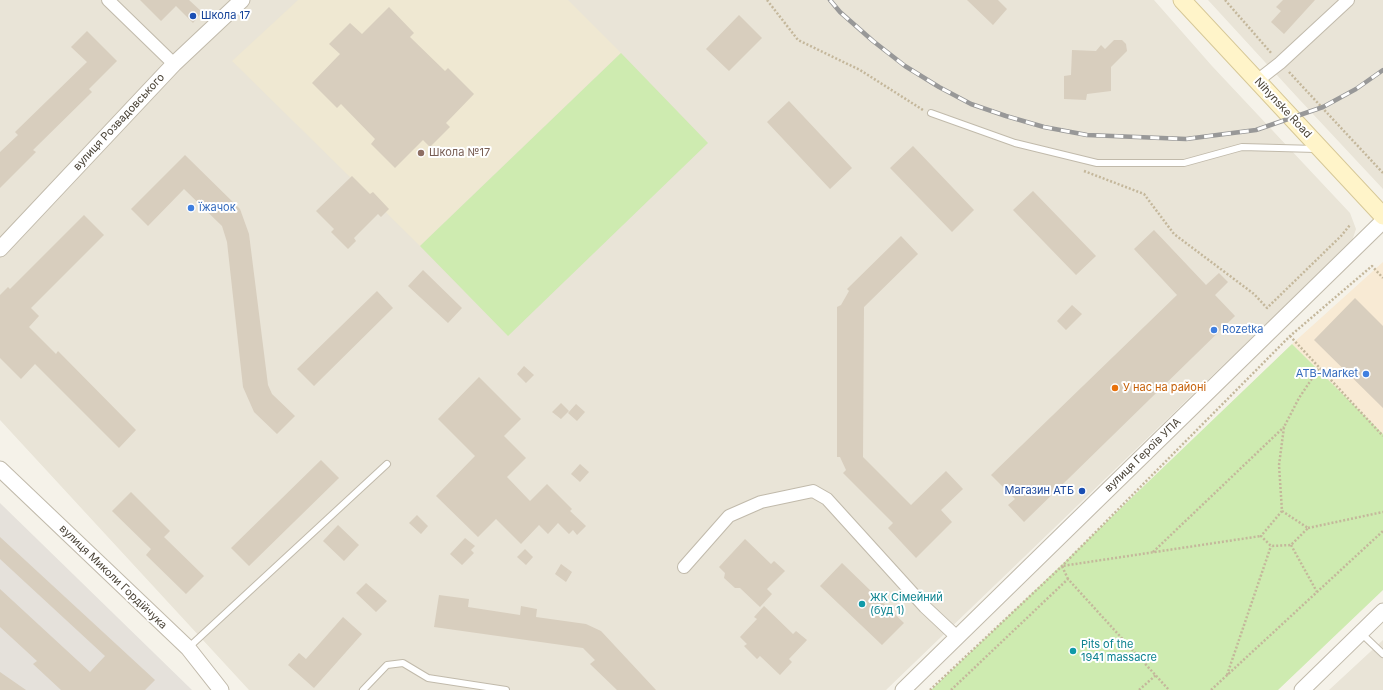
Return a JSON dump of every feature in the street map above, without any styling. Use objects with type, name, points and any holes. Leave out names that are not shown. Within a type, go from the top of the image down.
[{"type":"main road","name":"Nihynske Road","points":[[1182,0],[1383,216]]},
{"type":"street","points":[[108,0],[174,64]]},
{"type":"street","name":"вулиця Розвадовського","points":[[0,249],[174,64],[242,0]]},
{"type":"street","points":[[1258,81],[1280,63],[1348,0]]},
{"type":"street","name":"вулиця Героїв УПА","points":[[903,690],[1383,221]]},
{"type":"street","name":"вулиця Миколи Гордійчука","points":[[0,469],[188,648],[221,690]]},
{"type":"street","points":[[684,567],[729,516],[761,502],[813,491],[827,500],[925,607],[957,637]]},
{"type":"street","points":[[1302,690],[1383,611]]},
{"type":"lane","points":[[931,113],[1016,143],[1097,162],[1184,163],[1242,147],[1320,149]]},
{"type":"lane","points":[[188,648],[386,464]]},
{"type":"lane","points":[[1360,633],[1383,654]]},
{"type":"lane","points":[[363,690],[387,665],[403,663],[428,678],[506,690]]},
{"type":"path","points":[[767,0],[798,40],[860,70],[916,107],[931,113]]},
{"type":"path","points":[[1224,0],[1280,63],[1383,172]]},
{"type":"path","points":[[1080,170],[1144,194],[1174,234],[1254,294],[1267,308],[1341,236],[1350,225]]},
{"type":"path","points":[[930,690],[1062,566],[1290,336],[1372,266],[1383,278]]},
{"type":"path","points":[[1290,336],[1383,436]]},
{"type":"path","points":[[1062,566],[1261,536],[1282,511],[1279,465],[1284,428],[1299,398],[1319,368]]},
{"type":"path","points":[[1152,552],[1284,428]]},
{"type":"path","points":[[1282,511],[1308,528]]},
{"type":"path","points":[[1261,536],[1271,546],[1291,545],[1308,528],[1383,512]]},
{"type":"path","points":[[1211,690],[1383,531]]},
{"type":"path","points":[[1291,545],[1317,592]]},
{"type":"path","points":[[1227,675],[1271,546]]},
{"type":"path","points":[[1062,566],[1068,579],[1169,690]]},
{"type":"path","points":[[951,690],[1068,579]]},
{"type":"path","points":[[1140,690],[1156,675]]},
{"type":"shaded area","points":[[0,0],[1154,0],[1212,66],[1350,213],[1356,229],[1352,241],[886,690],[249,690],[0,420]]},
{"type":"shaded area","name":"Школа №17","points":[[298,0],[568,0],[621,53],[420,246],[232,61]]},
{"type":"shaded area","points":[[1208,0],[1383,0],[1383,189],[1298,98]]},
{"type":"shaded area","points":[[1383,262],[1383,434],[1292,344]]},
{"type":"shaded area","points":[[0,503],[192,690],[0,690]]},
{"type":"shaded area","points":[[1383,640],[1383,690],[1329,690]]},
{"type":"green space","points":[[621,53],[708,143],[508,336],[420,246]]},
{"type":"green space","points":[[1292,344],[1383,434],[1383,590],[1278,690],[931,690]]},
{"type":"building","points":[[140,0],[189,0],[202,12],[193,23],[176,6],[161,21]]},
{"type":"building","points":[[967,0],[998,0],[1007,9],[993,25]]},
{"type":"building","points":[[1283,0],[1315,0],[1284,34],[1271,22],[1281,11],[1276,7]]},
{"type":"building","points":[[389,7],[414,33],[410,37],[445,71],[448,68],[474,94],[446,123],[450,127],[430,147],[423,140],[395,168],[371,144],[375,139],[341,104],[337,108],[312,83],[340,54],[329,44],[350,23],[362,34]]},
{"type":"building","points":[[739,15],[762,38],[729,71],[706,49]]},
{"type":"building","points":[[87,31],[117,61],[89,89],[92,92],[33,150],[36,152],[0,188],[0,152],[18,135],[15,132],[87,62],[71,47]]},
{"type":"building","points":[[1114,40],[1122,40],[1126,44],[1127,51],[1111,67],[1111,91],[1087,94],[1086,100],[1064,99],[1064,76],[1071,75],[1072,50],[1096,51],[1101,45],[1105,49]]},
{"type":"building","points":[[789,101],[852,168],[830,189],[767,122]]},
{"type":"building","points":[[913,146],[974,210],[952,232],[890,168]]},
{"type":"building","points":[[185,155],[240,209],[249,234],[268,385],[272,394],[295,416],[277,434],[254,412],[243,387],[227,242],[222,226],[184,189],[148,226],[131,209]]},
{"type":"building","points":[[352,176],[370,194],[373,192],[389,209],[381,217],[378,214],[354,238],[356,241],[348,249],[331,232],[334,229],[316,211]]},
{"type":"building","points":[[1033,191],[1096,256],[1076,275],[1013,210]]},
{"type":"building","points":[[84,215],[104,235],[31,308],[39,316],[29,327],[56,354],[58,351],[136,430],[119,448],[35,364],[21,379],[0,358],[0,295],[8,287],[10,289]]},
{"type":"building","points":[[1154,230],[1206,285],[1219,273],[1228,282],[1215,295],[1235,316],[1024,522],[1008,505],[1015,499],[991,475],[1177,295],[1134,249]]},
{"type":"building","points":[[901,236],[918,254],[864,307],[863,457],[911,505],[946,471],[963,489],[941,510],[952,522],[916,558],[888,528],[893,523],[843,473],[846,470],[840,457],[837,457],[837,307],[841,305],[849,291],[847,289]]},
{"type":"building","points":[[423,270],[462,308],[448,323],[408,286]]},
{"type":"building","points":[[377,291],[393,308],[314,386],[297,369]]},
{"type":"building","name":"ATB-Market","points":[[1355,298],[1383,326],[1383,408],[1314,340]]},
{"type":"building","points":[[1072,305],[1082,314],[1066,330],[1057,321]]},
{"type":"building","points":[[524,366],[534,375],[526,383],[517,374]]},
{"type":"building","points":[[479,377],[521,419],[504,436],[526,458],[507,477],[530,501],[547,484],[572,509],[570,511],[586,526],[577,535],[573,530],[569,534],[558,523],[548,534],[539,525],[521,544],[496,519],[478,537],[436,496],[475,456],[438,419]]},
{"type":"building","points":[[561,403],[569,411],[561,419],[552,412]]},
{"type":"building","points":[[576,404],[585,412],[577,421],[568,413]]},
{"type":"building","points":[[321,460],[339,478],[249,566],[231,548]]},
{"type":"building","points":[[580,464],[589,472],[580,482],[571,474]]},
{"type":"building","points":[[131,492],[170,531],[164,537],[204,576],[186,594],[146,555],[151,549],[112,511]]},
{"type":"building","points":[[417,515],[428,526],[421,534],[409,523]]},
{"type":"building","points":[[338,525],[359,545],[344,561],[323,541]]},
{"type":"building","points":[[0,537],[155,680],[145,690],[61,690],[33,664],[37,661],[0,627],[0,589],[90,672],[105,656],[0,559]]},
{"type":"building","points":[[465,538],[475,546],[471,550],[474,553],[462,565],[450,554]]},
{"type":"building","points":[[745,539],[771,564],[774,561],[785,571],[767,589],[772,594],[760,607],[740,588],[735,588],[724,578],[725,573],[719,567]]},
{"type":"building","points":[[525,549],[533,557],[526,565],[517,557]]},
{"type":"building","name":"ЖК Сімейний (буд 1)","points":[[842,563],[904,623],[882,645],[820,586]]},
{"type":"building","points":[[561,564],[572,572],[566,582],[555,574]]},
{"type":"building","points":[[366,583],[387,601],[376,612],[356,593]]},
{"type":"building","points":[[439,595],[469,599],[468,607],[520,615],[521,606],[537,609],[536,617],[586,624],[601,631],[656,690],[617,690],[590,664],[595,660],[583,648],[434,627]]},
{"type":"building","points":[[764,606],[793,634],[796,631],[807,640],[789,659],[792,662],[780,675],[760,656],[757,659],[744,646],[747,644],[740,637],[757,619],[754,617]]},
{"type":"building","points":[[343,617],[362,634],[314,688],[288,665],[299,653],[306,659]]},
{"type":"building","points":[[0,672],[26,690],[0,690]]},
{"type":"railway","points":[[830,0],[840,12],[873,41],[905,66],[939,87],[971,104],[1044,127],[1087,135],[1186,139],[1256,130],[1323,107],[1356,89],[1383,70]]},
{"type":"place","name":"Школа 17","points":[[193,16]]},
{"type":"place","name":"Школа №17","points":[[421,153]]},
{"type":"place","name":"їжачок","points":[[191,208]]},
{"type":"place","name":"Rozetka","points":[[1214,330]]},
{"type":"place","name":"ATB-Market","points":[[1366,374]]},
{"type":"place","name":"У нас на районі","points":[[1115,388]]},
{"type":"place","name":"Магазин АТБ","points":[[1082,491]]},
{"type":"place","name":"ЖК Сімейний (буд 1)","points":[[862,604]]},
{"type":"place","name":"Pits of the 1941 massacre","points":[[1073,651]]}]
